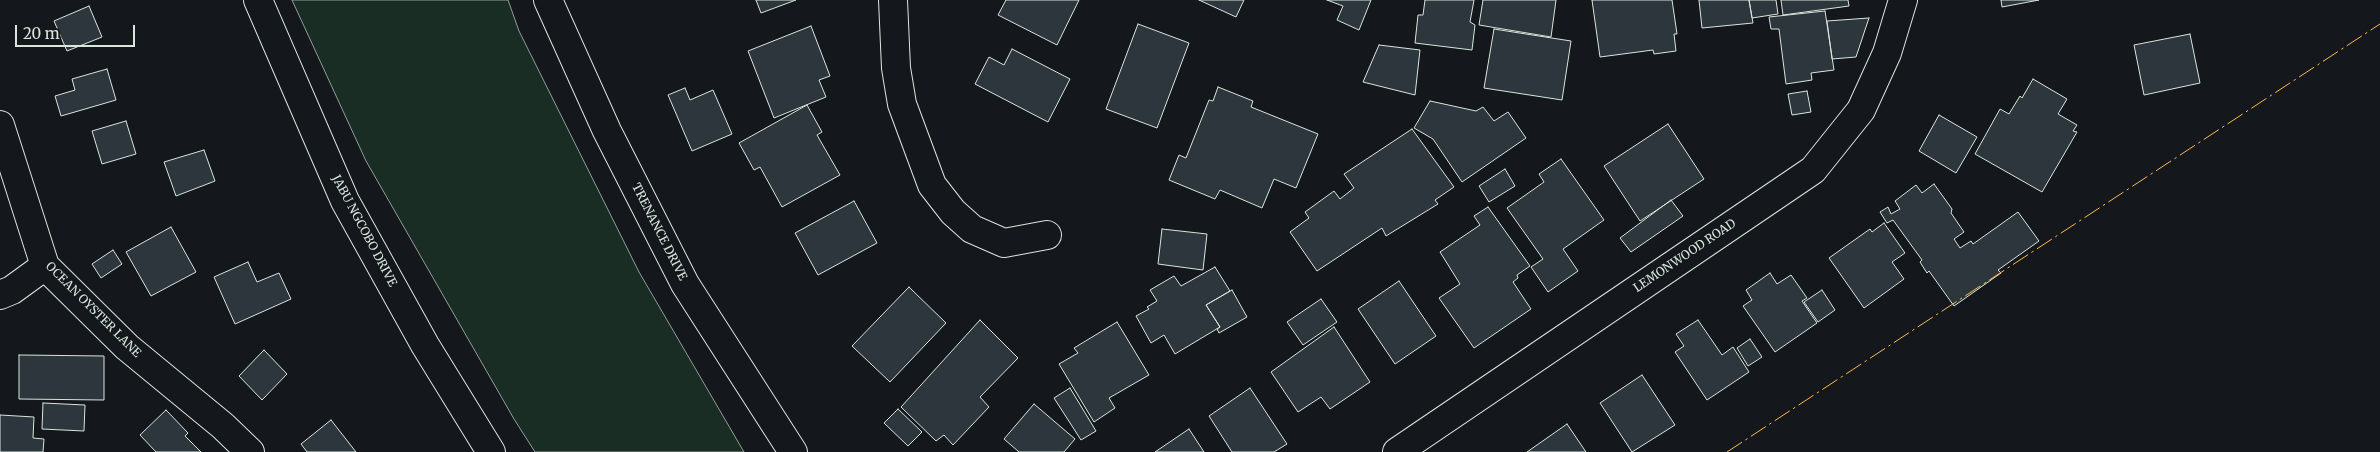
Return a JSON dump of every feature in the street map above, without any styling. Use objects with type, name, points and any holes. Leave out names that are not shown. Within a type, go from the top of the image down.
[{"type":"street","name":"JABU NGCOBO DRIVE","points":[[258,0],[345,201],[425,345],[491,452]]},
{"type":"street","name":"TRENANCE DRIVE","points":[[548,0],[607,131],[685,284],[793,452]]},
{"type":"street","points":[[893,0],[896,68],[902,104],[932,185],[952,212],[972,229],[1004,243],[1048,236]]},
{"type":"street","name":"LEMONWOOD ROAD","points":[[1397,452],[1812,170],[1861,110],[1887,53],[1903,0]]},
{"type":"street","name":"OCEAN OYSTER LANE","points":[[0,125],[45,266],[127,347],[223,426],[250,452]]},
{"type":"street","points":[[0,295],[12,290],[45,266]]},
{"type":"green space","points":[[292,0],[508,0],[519,31],[639,272],[744,452],[535,452],[514,419],[366,161]]},
{"type":"building","points":[[756,0],[796,0],[761,13]]},
{"type":"building","points":[[1006,0],[1079,0],[1057,45],[998,15]]},
{"type":"building","points":[[1199,0],[1244,0],[1236,17]]},
{"type":"building","points":[[1327,0],[1371,0],[1359,30],[1337,20],[1343,6]]},
{"type":"building","points":[[1425,0],[1474,0],[1470,22],[1475,25],[1472,50],[1415,43],[1418,15],[1423,15]]},
{"type":"building","points":[[1483,0],[1556,0],[1551,37],[1479,25]]},
{"type":"building","points":[[1592,0],[1672,0],[1677,34],[1674,34],[1676,51],[1654,54],[1653,50],[1600,57]]},
{"type":"building","points":[[1699,0],[1749,0],[1753,23],[1702,28]]},
{"type":"building","points":[[1749,0],[1776,0],[1778,14],[1752,18]]},
{"type":"building","points":[[1781,0],[1848,0],[1849,6],[1783,15]]},
{"type":"building","points":[[2001,0],[2039,0],[2002,7]]},
{"type":"building","points":[[89,6],[102,37],[67,51],[54,21]]},
{"type":"building","points":[[1825,11],[1834,70],[1811,73],[1812,80],[1786,84],[1779,29],[1771,29],[1769,17]]},
{"type":"building","points":[[1869,18],[1856,57],[1832,59],[1827,21]]},
{"type":"building","points":[[1138,24],[1189,43],[1157,128],[1106,109]]},
{"type":"building","points":[[811,26],[830,76],[819,80],[826,97],[774,118],[748,51]]},
{"type":"building","points":[[1494,29],[1571,41],[1562,100],[1484,88]]},
{"type":"building","points":[[2190,34],[2200,83],[2144,95],[2134,45]]},
{"type":"building","points":[[1379,45],[1420,50],[1415,95],[1363,82]]},
{"type":"building","points":[[1012,49],[1070,79],[1048,122],[975,84],[989,57],[1004,65]]},
{"type":"building","points":[[107,69],[116,100],[61,116],[55,96],[75,90],[72,79]]},
{"type":"building","points":[[2033,79],[2067,99],[2058,114],[2077,125],[2073,131],[2077,132],[2042,192],[1975,154],[2000,109],[2009,114],[2020,96],[2022,98]]},
{"type":"building","points":[[1218,87],[1253,101],[1251,107],[1318,134],[1296,188],[1274,179],[1262,208],[1220,190],[1215,199],[1169,180],[1179,155],[1186,158],[1209,100],[1213,101]]},
{"type":"building","points":[[685,88],[690,100],[713,90],[732,134],[692,151],[668,95]]},
{"type":"building","points":[[1807,91],[1811,112],[1792,115],[1788,94]]},
{"type":"building","points":[[1430,101],[1476,111],[1483,107],[1494,121],[1508,112],[1526,138],[1462,182],[1433,139],[1414,128]]},
{"type":"building","points":[[807,105],[822,132],[817,135],[840,175],[782,207],[760,167],[754,170],[739,143]]},
{"type":"building","points":[[1939,115],[1977,137],[1956,173],[1919,151]]},
{"type":"building","points":[[126,121],[136,154],[102,164],[92,131]]},
{"type":"building","points":[[1668,124],[1704,179],[1640,221],[1604,166]]},
{"type":"building","points":[[1412,129],[1454,187],[1435,200],[1438,204],[1386,236],[1382,228],[1317,271],[1290,232],[1309,218],[1305,212],[1334,191],[1340,199],[1354,188],[1344,174]]},
{"type":"building","points":[[204,150],[215,181],[176,196],[164,162]]},
{"type":"building","points":[[1561,159],[1604,220],[1563,249],[1578,271],[1548,292],[1531,267],[1543,259],[1507,208],[1544,182],[1539,174]]},
{"type":"building","points":[[1505,169],[1515,186],[1489,202],[1479,186]]},
{"type":"building","points":[[1934,184],[1952,209],[1951,213],[1964,232],[1954,239],[1960,248],[1971,241],[1973,244],[2018,212],[2039,241],[1998,270],[2001,273],[1954,306],[1929,271],[1927,273],[1920,262],[1922,260],[1893,220],[1887,223],[1880,212],[1888,207],[1891,214],[1900,209],[1895,201],[1916,185],[1922,193]]},
{"type":"building","points":[[1671,200],[1683,216],[1631,252],[1620,238]]},
{"type":"building","points":[[854,201],[877,243],[818,275],[795,233]]},
{"type":"building","points":[[1488,207],[1530,266],[1517,275],[1518,278],[1513,282],[1531,309],[1474,348],[1439,298],[1460,284],[1440,252],[1480,225],[1474,216]]},
{"type":"building","points":[[1884,223],[1905,253],[1892,262],[1904,279],[1864,308],[1829,258],[1870,229],[1872,232]]},
{"type":"building","points":[[171,227],[196,272],[151,296],[126,252]]},
{"type":"building","points":[[1162,229],[1207,234],[1203,270],[1158,264]]},
{"type":"building","points":[[113,250],[122,264],[101,278],[92,264]]},
{"type":"building","points":[[248,262],[257,282],[279,273],[291,299],[235,324],[214,277]]},
{"type":"building","points":[[1215,267],[1230,291],[1206,305],[1220,327],[1175,354],[1164,335],[1151,343],[1136,316],[1149,309],[1147,307],[1157,301],[1150,290],[1174,276],[1181,286]]},
{"type":"building","points":[[1770,273],[1777,284],[1791,275],[1807,298],[1802,301],[1817,323],[1775,352],[1743,306],[1752,300],[1746,290]]},
{"type":"building","points":[[1399,281],[1436,336],[1395,364],[1358,309]]},
{"type":"building","points":[[909,287],[946,323],[890,382],[852,346]]},
{"type":"building","points":[[1232,290],[1247,317],[1219,333],[1217,329],[1220,327],[1206,305]]},
{"type":"building","points":[[1822,290],[1835,310],[1818,322],[1804,302]]},
{"type":"building","points":[[1321,299],[1337,322],[1303,345],[1287,322]]},
{"type":"building","points":[[980,320],[1018,358],[980,397],[989,407],[953,445],[944,435],[936,441],[901,407]]},
{"type":"building","points":[[1698,320],[1722,355],[1733,347],[1749,372],[1707,400],[1675,352],[1684,346],[1676,334]]},
{"type":"building","points":[[1117,322],[1149,375],[1109,398],[1115,408],[1094,422],[1059,364],[1078,353],[1074,348]]},
{"type":"building","points":[[1334,327],[1370,382],[1330,409],[1321,397],[1298,412],[1271,372]]},
{"type":"building","points":[[1750,339],[1762,357],[1748,366],[1737,348]]},
{"type":"building","points":[[264,350],[287,374],[262,400],[239,376]]},
{"type":"building","points":[[19,355],[104,356],[104,400],[19,399]]},
{"type":"building","points":[[1642,375],[1675,425],[1632,452],[1600,403]]},
{"type":"building","points":[[1070,388],[1096,431],[1081,440],[1054,398]]},
{"type":"building","points":[[1250,388],[1287,444],[1274,452],[1232,452],[1209,416]]},
{"type":"building","points":[[43,403],[85,405],[84,431],[42,429]]},
{"type":"building","points":[[1034,404],[1075,439],[1064,452],[1019,452],[1004,439]]},
{"type":"building","points":[[898,409],[922,432],[908,446],[884,423]]},
{"type":"building","points":[[166,410],[188,433],[185,436],[201,452],[156,452],[140,435]]},
{"type":"building","points":[[0,415],[34,417],[33,438],[44,439],[43,452],[0,452]]},
{"type":"building","points":[[331,420],[356,452],[307,452],[301,444]]},
{"type":"building","points":[[1567,424],[1586,452],[1527,452]]},
{"type":"building","points":[[1189,429],[1204,452],[1155,452]]},
{"type":"power","points":[[1727,452],[2380,24]]}]
